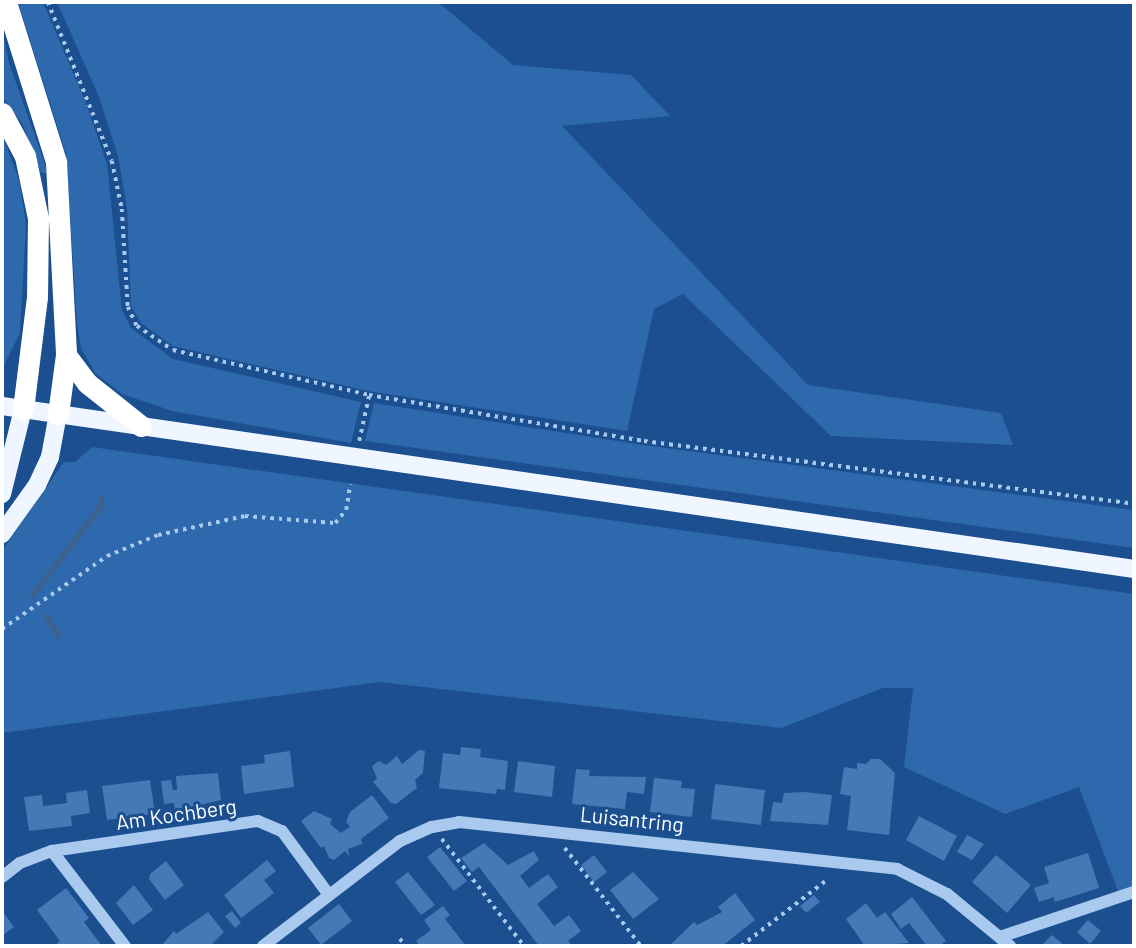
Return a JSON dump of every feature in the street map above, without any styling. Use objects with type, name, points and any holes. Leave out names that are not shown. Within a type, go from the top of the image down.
[{"type":"highway","points":[[6,2],[56,162],[66,355],[58,414]]},
{"type":"highway","points":[[2,113],[25,156],[37,218],[37,297],[23,409]]},
{"type":"highway","points":[[66,355],[87,383],[141,426]]},
{"type":"main road","points":[[2,406],[1134,569]]},
{"type":"main road","points":[[2,491],[23,409]]},
{"type":"main road","points":[[2,534],[26,502],[50,457],[58,414]]},
{"type":"street","name":"Am Kochberg","points":[[2,877],[20,863],[52,851],[258,821],[282,831],[329,895]]},
{"type":"street","name":"Luisantring","points":[[263,946],[400,841],[432,827],[458,822],[849,862],[919,877],[1005,942]]},
{"type":"street","points":[[52,851],[125,946]]},
{"type":"street","points":[[1005,942],[1134,892]]},
{"type":"path","points":[[48,2],[112,161],[122,209],[128,307],[137,326],[173,350],[369,395],[644,441],[1134,504]]},
{"type":"path","points":[[358,443],[369,395]]},
{"type":"path","points":[[2,629],[107,556],[158,535],[245,516],[335,523],[346,510],[350,484]]},
{"type":"path","points":[[432,827],[524,946]]},
{"type":"path","points":[[551,830],[641,946]]},
{"type":"path","points":[[741,946],[849,862]]},
{"type":"path","points":[[400,939],[406,946]]},
{"type":"shaded area","points":[[18,2],[43,2],[87,106],[107,164],[122,310],[131,328],[173,359],[361,402],[351,443],[172,411],[122,394],[95,373],[81,348],[77,324],[66,154]]},
{"type":"shaded area","points":[[57,2],[438,2],[513,65],[631,75],[670,116],[562,126],[808,385],[1001,413],[1013,445],[831,436],[683,294],[654,309],[627,431],[368,391],[173,346],[141,323],[131,306],[127,208],[118,156],[99,97]]},
{"type":"shaded area","points":[[2,27],[9,63],[48,173],[41,173],[22,123],[2,96]]},
{"type":"shaded area","points":[[2,134],[19,180],[26,224],[20,333],[2,369]]},
{"type":"shaded area","points":[[374,403],[643,445],[1134,510],[1134,548],[365,441]]},
{"type":"shaded area","points":[[92,447],[1134,594],[1134,886],[1118,891],[1079,787],[1005,814],[904,767],[913,688],[883,688],[781,728],[380,682],[2,733],[2,551],[64,462],[75,462]]},
{"type":"building","points":[[461,747],[481,749],[480,757],[508,761],[505,790],[497,789],[496,794],[439,788],[443,753],[460,755]]},
{"type":"building","points":[[419,750],[425,751],[423,773],[415,780],[417,788],[396,804],[391,803],[373,782],[377,779],[372,766],[379,761],[386,765],[397,756],[402,764]]},
{"type":"building","points":[[290,751],[294,787],[244,794],[241,766],[265,763],[264,755]]},
{"type":"building","points":[[871,759],[880,759],[895,773],[889,835],[847,830],[851,796],[840,794],[844,767],[857,769],[857,763],[866,764]]},
{"type":"building","points":[[518,761],[555,766],[552,797],[514,792]]},
{"type":"building","points":[[576,769],[590,770],[589,776],[646,777],[644,794],[627,792],[625,809],[572,804]]},
{"type":"building","points":[[218,773],[221,800],[175,811],[174,803],[164,804],[161,781],[171,780],[173,790],[177,790],[176,776]]},
{"type":"building","points":[[654,778],[682,781],[681,788],[695,789],[692,817],[650,812]]},
{"type":"building","points":[[150,780],[155,814],[107,820],[102,786]]},
{"type":"building","points":[[715,784],[765,790],[761,825],[711,819]]},
{"type":"building","points":[[87,790],[90,813],[71,816],[72,826],[29,831],[24,797],[42,795],[43,806],[67,803],[66,793]]},
{"type":"building","points":[[784,793],[832,795],[828,825],[770,821],[773,802],[782,803]]},
{"type":"building","points":[[372,795],[389,818],[361,839],[362,844],[348,849],[349,856],[345,851],[334,860],[329,858],[324,846],[321,848],[301,821],[314,811],[332,819],[330,824],[341,833],[350,827],[346,822],[350,812]]},
{"type":"building","points":[[919,816],[957,836],[944,861],[906,840]]},
{"type":"building","points":[[967,835],[984,844],[972,860],[957,852]]},
{"type":"building","points":[[484,843],[508,865],[534,851],[539,860],[520,876],[529,888],[548,874],[558,887],[537,904],[554,926],[569,915],[581,931],[568,941],[573,946],[539,946],[479,867],[472,872],[461,858]]},
{"type":"building","points":[[440,847],[467,881],[454,891],[427,857]]},
{"type":"building","points":[[1088,853],[1099,888],[1055,902],[1054,897],[1039,902],[1034,888],[1049,883],[1044,867]]},
{"type":"building","points":[[594,855],[607,872],[594,882],[581,865]]},
{"type":"building","points":[[996,855],[1031,885],[1007,913],[972,882]]},
{"type":"building","points":[[267,860],[276,871],[264,880],[274,893],[241,918],[224,895]]},
{"type":"building","points":[[166,861],[184,885],[165,900],[149,879],[150,874]]},
{"type":"building","points":[[408,872],[435,905],[421,915],[395,882]]},
{"type":"building","points":[[633,872],[659,899],[633,919],[610,890]]},
{"type":"building","points":[[134,885],[153,910],[133,925],[116,903]]},
{"type":"building","points":[[66,888],[89,918],[84,922],[102,946],[55,945],[60,941],[37,910]]},
{"type":"building","points":[[735,893],[755,920],[722,946],[671,944],[694,922],[697,925],[722,912],[718,907]]},
{"type":"building","points":[[814,895],[820,902],[806,913],[800,906]]},
{"type":"building","points":[[912,897],[946,941],[939,946],[927,946],[909,923],[901,929],[891,914]]},
{"type":"building","points":[[866,903],[877,918],[885,912],[909,943],[865,946],[846,919]]},
{"type":"building","points":[[339,904],[352,921],[321,945],[308,928]]},
{"type":"building","points":[[443,906],[450,915],[445,919],[466,946],[420,946],[416,941],[431,930],[424,920]]},
{"type":"building","points":[[2,911],[14,927],[2,936]]},
{"type":"building","points":[[232,911],[241,923],[235,928],[225,916]]},
{"type":"building","points":[[208,912],[224,932],[210,946],[161,946],[174,931],[176,934]]},
{"type":"building","points":[[1088,920],[1101,931],[1090,944],[1077,932]]},
{"type":"building","points":[[1052,935],[1065,946],[1041,946]]},
{"type":"waterway","points":[[33,595],[101,506],[101,498]]},
{"type":"waterway","points":[[47,617],[59,636]]}]
